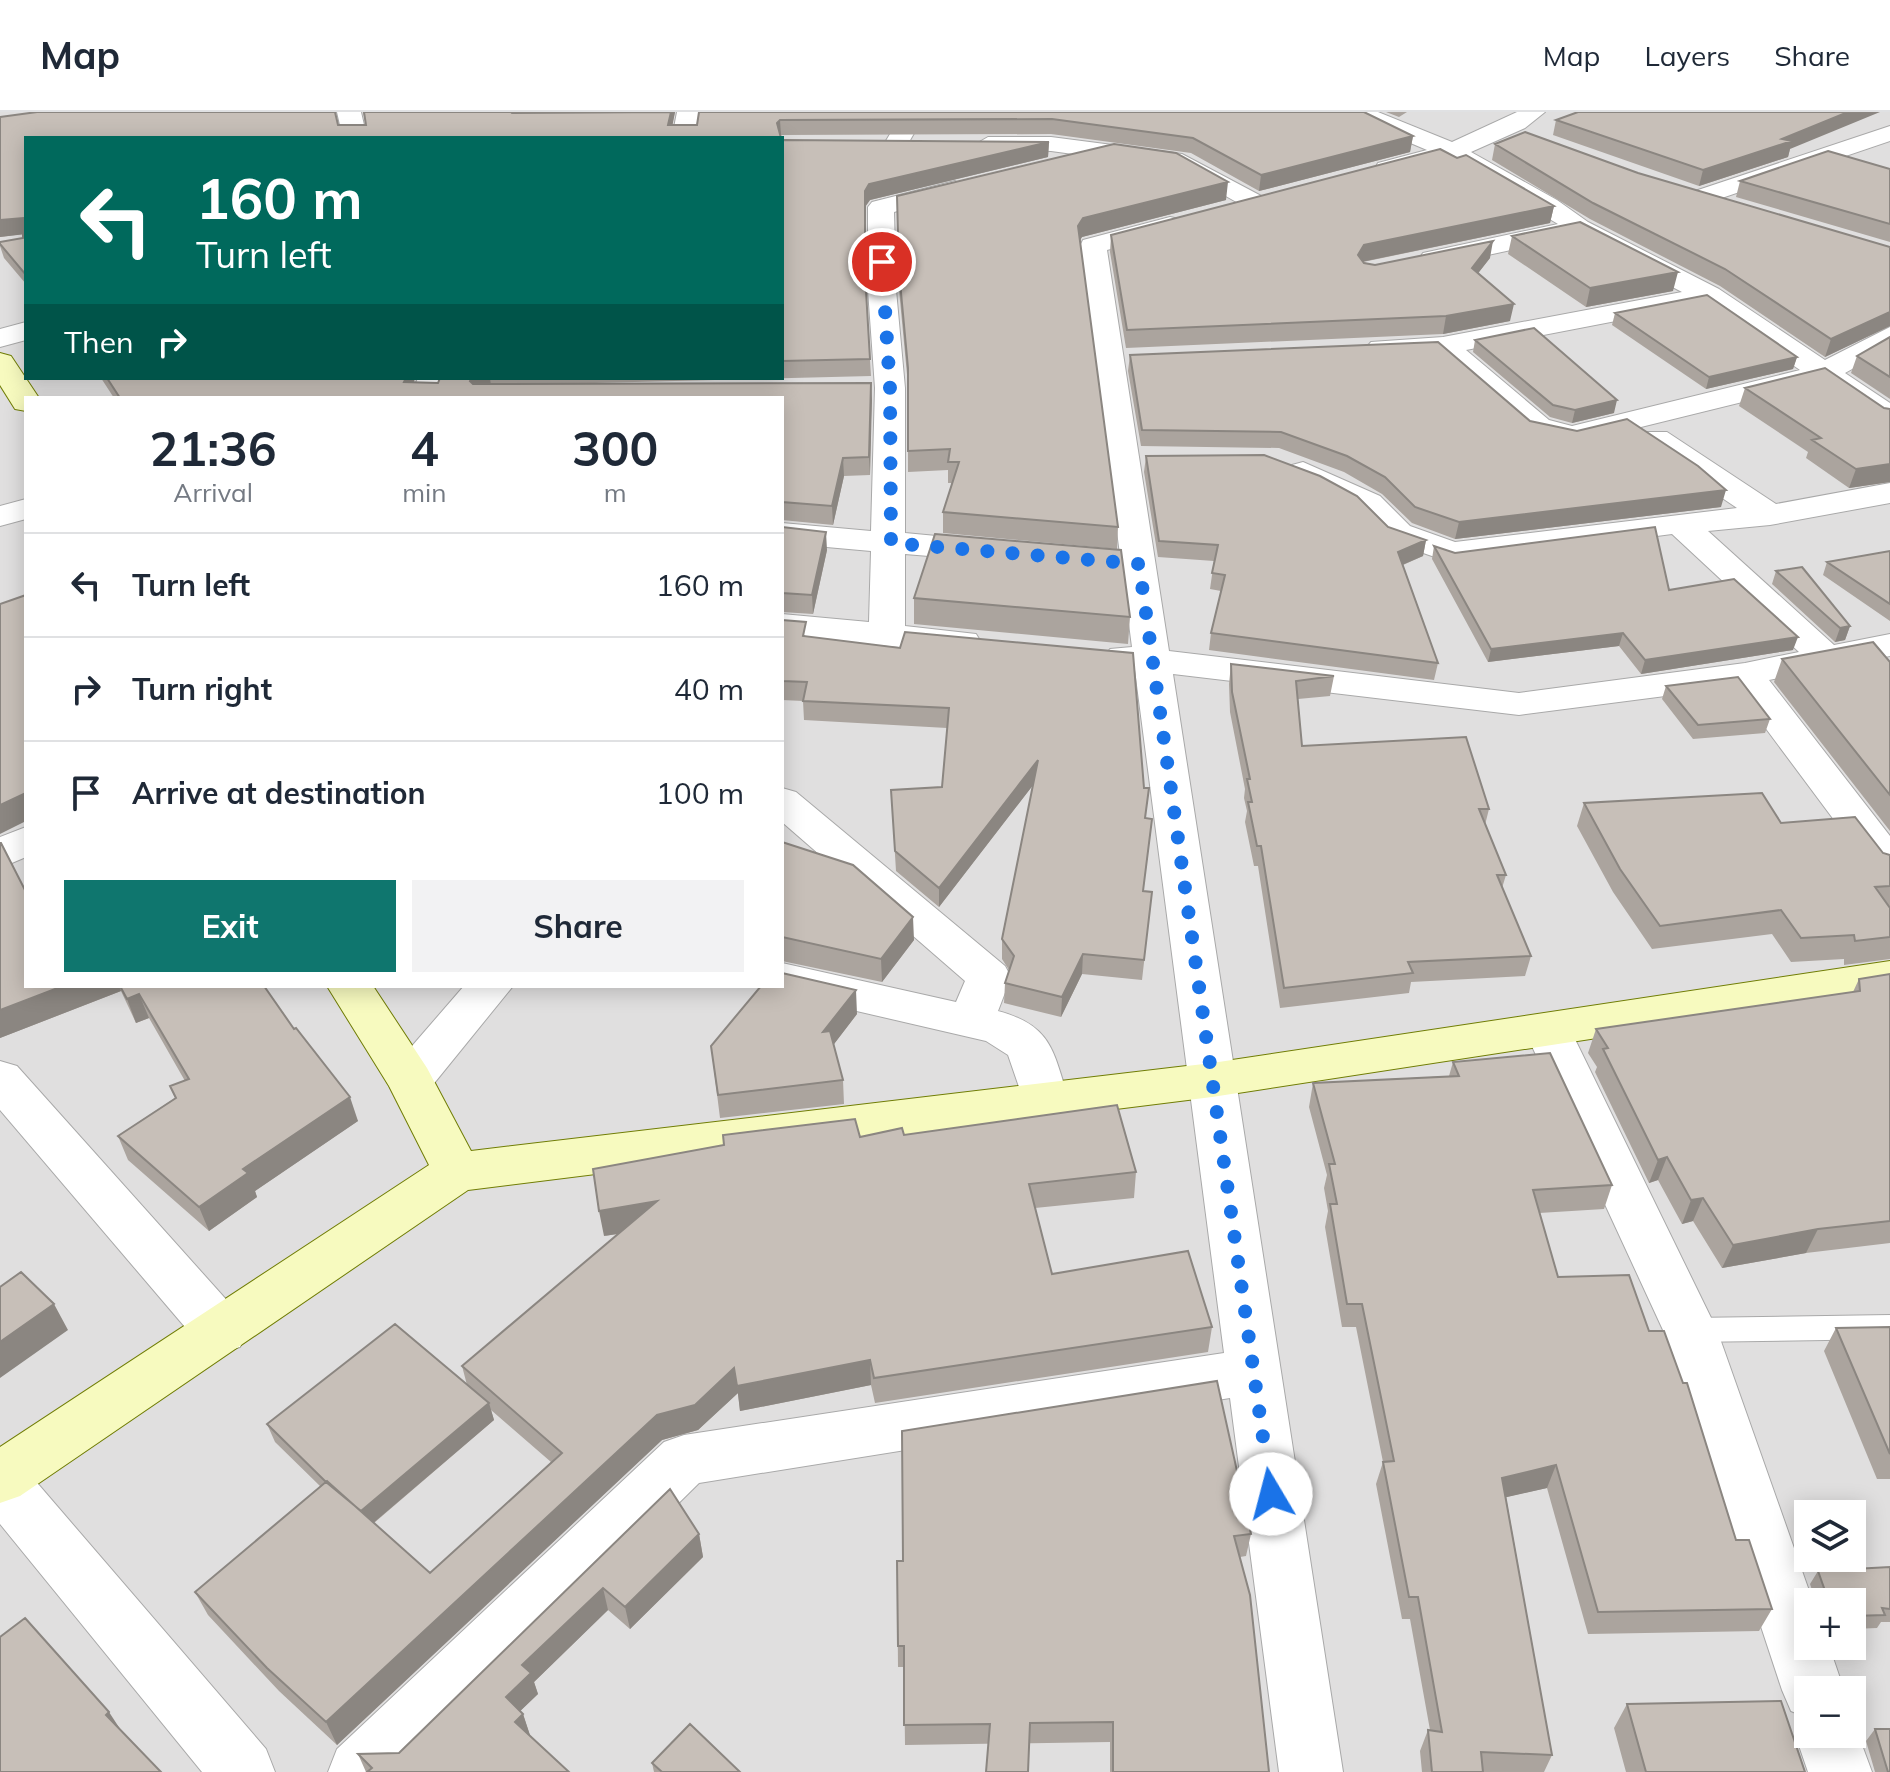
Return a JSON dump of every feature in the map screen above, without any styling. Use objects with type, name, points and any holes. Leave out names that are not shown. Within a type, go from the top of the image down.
[{"type":"street","points":[[349,112],[355,136]]},
{"type":"street","points":[[684,136],[689,112]]},
{"type":"street","points":[[896,144],[907,124],[926,112]]},
{"type":"street","points":[[1357,112],[1452,151],[1548,205],[1579,228],[1709,295],[1821,374],[1890,417]]},
{"type":"street","points":[[1361,175],[1452,151],[1507,131],[1533,112]]},
{"type":"street","points":[[1507,131],[1533,140]]},
{"type":"street","points":[[1701,197],[1890,133]]},
{"type":"street","points":[[867,144],[927,144]]},
{"type":"street","points":[[958,144],[1051,144],[1182,161],[1256,203]]},
{"type":"street","points":[[1034,170],[1113,152]]},
{"type":"street","points":[[887,634],[891,543],[874,389],[882,290],[881,207],[979,184]]},
{"type":"street","points":[[1675,190],[1745,210]]},
{"type":"street","points":[[1226,211],[1286,195]]},
{"type":"street","points":[[1196,219],[1093,246],[1125,360],[1139,459],[1123,562],[1152,660],[1311,1772]]},
{"type":"street","points":[[1413,263],[1579,228]]},
{"type":"street","points":[[1347,350],[1443,346],[1709,295]]},
{"type":"street","points":[[0,338],[24,332]]},
{"type":"street","points":[[1443,346],[1547,431],[1583,434],[1821,374],[1890,336]]},
{"type":"street","points":[[0,362],[24,399]]},
{"type":"street","points":[[1628,421],[1770,515]]},
{"type":"street","points":[[1280,463],[1331,482],[1368,503],[1398,533],[1452,553],[1680,523],[1770,515],[1890,493]]},
{"type":"street","points":[[0,516],[24,510]]},
{"type":"street","points":[[1680,523],[1827,658]]},
{"type":"street","points":[[784,533],[1015,553]]},
{"type":"street","points":[[784,625],[996,645]]},
{"type":"street","points":[[1090,654],[1519,704],[1745,674],[1890,645]]},
{"type":"street","points":[[1745,674],[1890,865]]},
{"type":"street","points":[[784,803],[989,977],[971,1022]]},
{"type":"street","points":[[0,854],[24,841]]},
{"type":"street","points":[[243,1772],[0,1479],[457,1172],[1212,1080],[1890,977]]},
{"type":"street","points":[[784,979],[1000,1028],[1028,1046],[1045,1100]]},
{"type":"street","points":[[351,988],[410,1080],[457,1172]]},
{"type":"street","points":[[410,1080],[488,988]]},
{"type":"street","points":[[1547,1029],[1690,1330],[1808,1676]]},
{"type":"street","points":[[6,1094],[221,1331]]},
{"type":"street","points":[[360,1772],[684,1460],[1254,1371]]},
{"type":"street","points":[[1832,1748],[1840,1772]]},
{"type":"lane","points":[[1690,1330],[1890,1327]]},
{"type":"shaded area","points":[[0,112],[1890,112],[1890,1772],[0,1772]]},
{"type":"building","points":[[37,112],[335,112],[338,125],[366,125],[364,112],[671,112],[668,125],[697,125],[699,112],[1364,112],[1413,136],[1261,175],[1193,138],[1052,119],[780,120],[777,123],[780,136],[24,136],[24,273],[0,244],[23,238],[23,218],[0,220],[0,117]]},
{"type":"building","points":[[1578,112],[1848,112],[1782,139],[1792,141],[1703,170],[1556,120]]},
{"type":"building","points":[[1525,132],[1638,173],[1890,247],[1890,312],[1831,339],[1725,269],[1593,203],[1495,144]]},
{"type":"building","points":[[784,140],[1049,142],[869,184],[865,191],[865,274],[870,359],[784,361]]},
{"type":"building","points":[[1114,144],[1176,153],[1228,182],[1083,218],[1078,226],[1118,527],[943,512],[959,462],[948,462],[950,449],[908,451],[908,368],[899,271],[897,196]]},
{"type":"building","points":[[1440,149],[1457,158],[1466,155],[1554,206],[1364,245],[1358,255],[1364,263],[1375,265],[1493,241],[1472,268],[1514,304],[1446,316],[1127,330],[1111,235]]},
{"type":"building","points":[[1828,151],[1890,169],[1890,224],[1740,181]]},
{"type":"building","points":[[1580,222],[1678,272],[1590,288],[1512,236]]},
{"type":"building","points":[[1707,295],[1797,357],[1709,377],[1615,313]]},
{"type":"building","points":[[1534,328],[1617,400],[1575,410],[1553,405],[1475,340]]},
{"type":"building","points":[[1890,337],[1890,377],[1857,356]]},
{"type":"building","points":[[1438,342],[1530,421],[1577,431],[1627,419],[1698,466],[1726,490],[1459,522],[1415,507],[1385,477],[1347,456],[1281,432],[1142,430],[1130,355]]},
{"type":"building","points":[[1825,368],[1890,409],[1890,464],[1856,469],[1812,440],[1821,438],[1745,388]]},
{"type":"building","points":[[108,380],[405,380],[438,383],[439,380],[471,380],[473,384],[871,383],[869,457],[843,458],[832,506],[784,502],[784,396],[119,396]]},
{"type":"building","points":[[1264,455],[1320,476],[1357,496],[1388,527],[1426,540],[1398,552],[1438,663],[1211,633],[1225,575],[1212,573],[1218,545],[1159,541],[1146,456]]},
{"type":"building","points":[[784,527],[826,532],[812,595],[784,593]]},
{"type":"building","points":[[1655,527],[1669,590],[1734,579],[1798,637],[1645,660],[1623,633],[1491,649],[1434,546],[1455,553]]},
{"type":"building","points":[[935,534],[1121,550],[1130,617],[914,598]]},
{"type":"building","points":[[1890,551],[1890,604],[1827,562]]},
{"type":"building","points":[[1802,567],[1850,626],[1840,628],[1776,571]]},
{"type":"building","points":[[24,596],[24,794],[0,805],[0,604]]},
{"type":"building","points":[[784,620],[806,622],[803,636],[900,648],[905,632],[1133,653],[1144,788],[1149,788],[1145,818],[1152,819],[1143,891],[1152,892],[1144,960],[1083,954],[1062,997],[1005,983],[1014,956],[1002,939],[1038,760],[939,888],[895,851],[891,790],[942,787],[949,708],[803,701],[807,682],[784,681]]},
{"type":"building","points":[[1873,642],[1890,662],[1890,795],[1782,659]]},
{"type":"building","points":[[1231,664],[1334,676],[1296,681],[1302,746],[1466,737],[1489,809],[1479,809],[1506,875],[1497,875],[1531,956],[1408,962],[1413,973],[1284,988],[1261,846],[1257,846],[1248,802],[1252,802],[1247,779],[1250,779],[1232,692]]},
{"type":"building","points":[[1738,677],[1770,719],[1698,725],[1666,686]]},
{"type":"building","points":[[1762,793],[1781,823],[1855,817],[1883,853],[1890,855],[1890,886],[1875,887],[1890,908],[1890,937],[1855,941],[1854,935],[1801,938],[1781,910],[1660,926],[1620,869],[1584,803]]},
{"type":"building","points":[[1,843],[24,888],[24,988],[58,988],[0,1010]]},
{"type":"building","points":[[784,843],[853,865],[913,917],[881,959],[784,937]]},
{"type":"building","points":[[784,973],[856,990],[823,1032],[830,1031],[843,1080],[718,1095],[711,1046],[759,988],[784,988]]},
{"type":"building","points":[[1890,974],[1890,1221],[1818,1229],[1733,1245],[1703,1198],[1691,1200],[1667,1157],[1658,1160],[1603,1049],[1608,1048],[1596,1029],[1860,991],[1859,979]]},
{"type":"building","points":[[121,988],[265,988],[294,1029],[350,1097],[243,1169],[248,1173],[199,1207],[118,1136],[176,1098],[170,1086],[189,1079],[139,994],[127,999]]},
{"type":"building","points":[[1550,1053],[1612,1185],[1533,1190],[1558,1277],[1629,1275],[1649,1331],[1664,1331],[1683,1383],[1687,1383],[1736,1540],[1749,1540],[1772,1609],[1598,1612],[1556,1465],[1502,1478],[1552,1755],[1481,1752],[1483,1772],[1432,1772],[1428,1730],[1442,1732],[1418,1597],[1409,1597],[1383,1462],[1394,1461],[1362,1304],[1347,1304],[1330,1204],[1337,1204],[1329,1164],[1335,1164],[1313,1083],[1459,1076],[1453,1062]]},
{"type":"building","points":[[1117,1105],[1136,1172],[1029,1184],[1052,1274],[1188,1251],[1212,1327],[874,1378],[870,1360],[737,1386],[734,1368],[695,1405],[657,1415],[326,1722],[267,1668],[195,1592],[327,1481],[430,1573],[562,1453],[462,1366],[657,1201],[599,1211],[593,1169],[724,1145],[723,1135],[855,1119],[860,1137],[902,1128],[904,1135]]},
{"type":"building","points":[[21,1272],[54,1304],[0,1342],[0,1287]]},
{"type":"building","points":[[395,1324],[489,1403],[361,1511],[326,1482],[267,1424]]},
{"type":"building","points":[[1890,1327],[1890,1454],[1836,1328]]},
{"type":"building","points":[[1217,1381],[1251,1534],[1234,1536],[1250,1595],[1269,1772],[1113,1772],[1113,1722],[1030,1723],[1028,1772],[986,1772],[990,1724],[904,1725],[904,1646],[898,1646],[897,1561],[903,1561],[902,1431]]},
{"type":"building","points":[[670,1489],[699,1534],[625,1607],[603,1588],[522,1665],[531,1673],[506,1697],[523,1714],[515,1722],[569,1772],[367,1772],[372,1768],[358,1754],[399,1753]]},
{"type":"building","points":[[1890,1567],[1890,1609],[1882,1608],[1885,1615],[1866,1616],[1866,1588],[1824,1588],[1818,1572],[1866,1572],[1866,1568]]},
{"type":"building","points":[[25,1618],[109,1712],[106,1715],[161,1772],[0,1772],[0,1637]]},
{"type":"building","points":[[1781,1701],[1794,1748],[1797,1748],[1805,1772],[1646,1772],[1627,1704]]},
{"type":"building","points":[[690,1724],[740,1772],[662,1772],[652,1763]]},
{"type":"building","points":[[1875,1729],[1890,1729],[1890,1772],[1888,1772]]},
{"type":"route","points":[[882,262],[890,388],[891,543],[1139,564],[1271,1494]]}]
